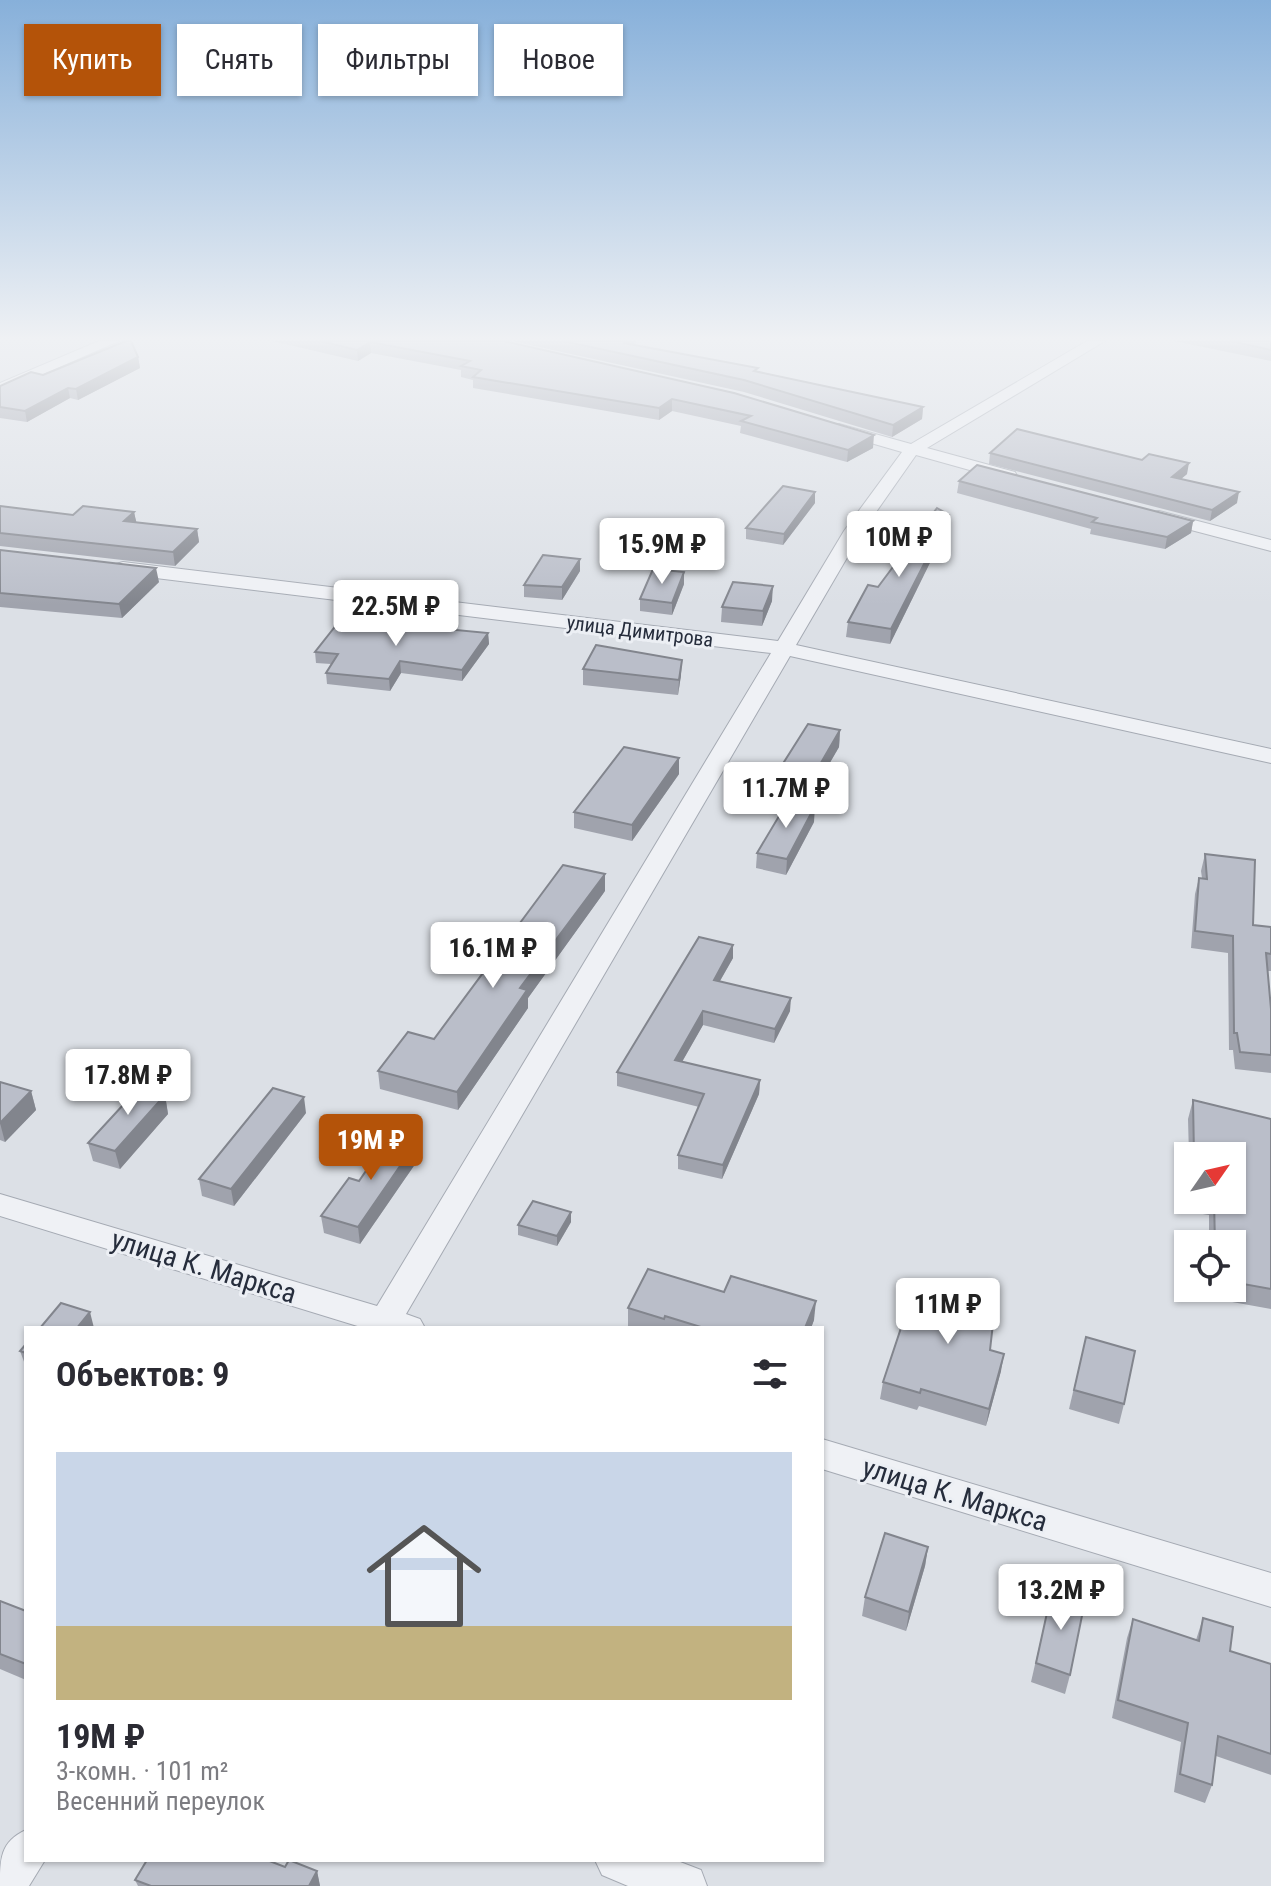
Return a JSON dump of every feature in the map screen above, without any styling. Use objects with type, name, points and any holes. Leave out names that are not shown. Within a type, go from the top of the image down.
[{"type":"street","points":[[838,429],[1019,479]]},
{"type":"street","points":[[391,1326],[853,531],[911,451],[948,429]]},
{"type":"street","points":[[1142,511],[1271,546]]},
{"type":"street","name":"улица Димитрова","points":[[110,567],[783,648],[1271,756]]},
{"type":"street","name":"улица К. Маркса","points":[[0,1205],[391,1326]]},
{"type":"street","name":"улица К. Маркса","points":[[824,1455],[1271,1590]]},
{"type":"street","points":[[3,1886],[24,1855]]},
{"type":"street","points":[[622,1862],[685,1886]]},
{"type":"building","points":[[771,429],[854,429],[874,435],[848,450]]},
{"type":"building","points":[[1017,429],[1142,460],[1149,454],[1189,463],[1172,477],[1239,492],[1212,510],[990,453]]},
{"type":"building","points":[[977,465],[1193,521],[1167,537],[1092,522],[1097,518],[959,481]]},
{"type":"building","points":[[783,486],[815,492],[784,534],[746,528]]},
{"type":"building","points":[[0,506],[73,515],[83,506],[134,512],[124,521],[197,529],[173,552],[0,533]]},
{"type":"building","points":[[937,508],[949,515],[891,629],[848,622],[868,585],[878,587]]},
{"type":"building","points":[[0,550],[156,568],[119,604],[0,593]]},
{"type":"building","points":[[543,555],[580,559],[562,587],[524,585]]},
{"type":"building","points":[[653,569],[684,572],[672,603],[640,599]]},
{"type":"building","points":[[733,582],[773,586],[763,611],[722,607]]},
{"type":"building","points":[[341,619],[488,633],[462,670],[400,661],[389,679],[326,673],[338,654],[315,652]]},
{"type":"building","points":[[596,645],[682,660],[679,680],[583,669]]},
{"type":"building","points":[[808,724],[840,730],[811,780],[777,773]]},
{"type":"building","points":[[624,747],[679,758],[632,825],[574,812]]},
{"type":"building","points":[[788,801],[815,806],[787,859],[757,853]]},
{"type":"building","points":[[1205,854],[1255,860],[1253,925],[1271,927],[1271,954],[1266,953],[1271,1055],[1240,1052],[1237,1033],[1234,1033],[1233,936],[1195,931],[1199,878],[1207,879]]},
{"type":"building","points":[[563,865],[605,874],[520,988],[527,990],[457,1092],[378,1071],[408,1032],[434,1039]]},
{"type":"building","points":[[699,937],[733,945],[714,980],[791,998],[775,1029],[703,1011],[675,1060],[760,1080],[723,1165],[678,1155],[704,1094],[617,1072]]},
{"type":"building","points":[[147,1079],[165,1095],[115,1151],[88,1143]]},
{"type":"building","points":[[0,1082],[31,1091],[0,1123]]},
{"type":"building","points":[[273,1088],[304,1097],[231,1189],[199,1179]]},
{"type":"building","points":[[1193,1100],[1271,1119],[1271,1289],[1246,1285],[1246,1230],[1215,1230],[1214,1214],[1246,1214],[1246,1142],[1194,1142]]},
{"type":"building","points":[[394,1130],[420,1137],[358,1227],[321,1216],[349,1178],[359,1181]]},
{"type":"building","points":[[533,1201],[571,1212],[557,1236],[518,1225]]},
{"type":"building","points":[[648,1269],[724,1292],[731,1276],[816,1301],[806,1326],[698,1326],[628,1308]]},
{"type":"building","points":[[919,1282],[996,1297],[990,1350],[1004,1354],[989,1409],[921,1389],[920,1393],[883,1382],[906,1313],[913,1315]]},
{"type":"building","points":[[61,1303],[90,1312],[79,1326],[42,1326]]},
{"type":"building","points":[[1086,1337],[1135,1351],[1124,1404],[1074,1390]]},
{"type":"building","points":[[885,1533],[928,1547],[909,1612],[865,1597]]},
{"type":"building","points":[[1052,1590],[1085,1601],[1070,1675],[1036,1663]]},
{"type":"building","points":[[0,1601],[24,1610],[24,1663],[0,1654]]},
{"type":"building","points":[[1203,1618],[1233,1627],[1230,1651],[1271,1664],[1271,1754],[1218,1736],[1212,1785],[1180,1774],[1188,1723],[1118,1700],[1133,1619],[1199,1641]]},
{"type":"building","points":[[146,1862],[272,1862],[285,1867],[288,1862],[294,1862],[317,1871],[309,1886],[151,1886],[135,1880]]}]
